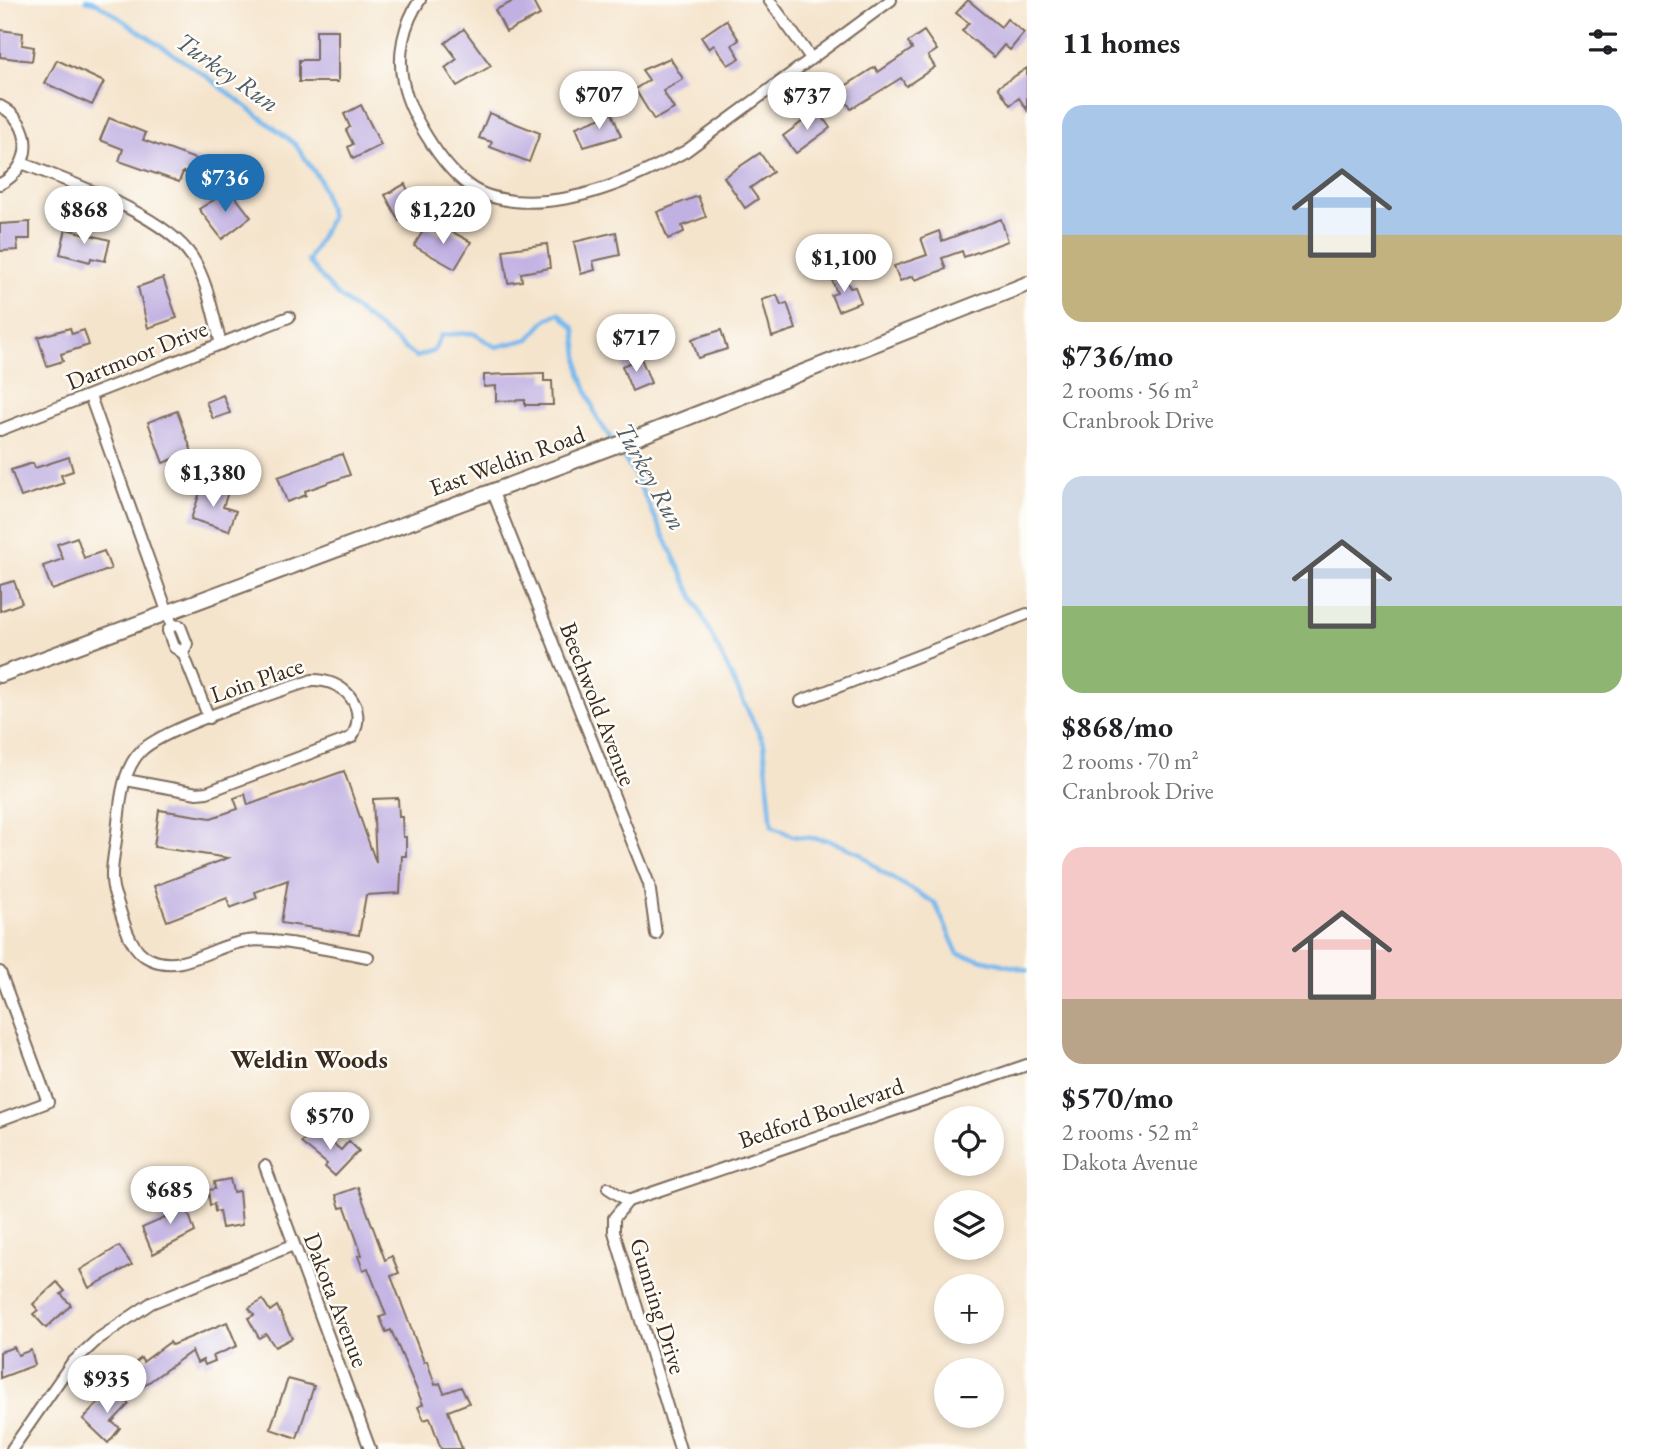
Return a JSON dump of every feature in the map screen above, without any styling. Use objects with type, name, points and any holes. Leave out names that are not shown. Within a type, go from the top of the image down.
[{"type":"street","points":[[420,0],[410,17],[401,59],[403,83],[412,107],[437,151],[469,187],[489,196],[513,201],[573,197],[617,184],[659,166],[686,151],[891,0]]},
{"type":"street","points":[[769,0],[811,58]]},
{"type":"street","points":[[0,106],[15,116],[25,134],[22,163],[10,178],[0,184]]},
{"type":"street","points":[[22,163],[125,207],[162,228],[191,255],[208,293],[220,344]]},
{"type":"street","name":"East Weldin Road","points":[[0,675],[170,619],[1027,284]]},
{"type":"street","name":"Dartmoor Drive","points":[[0,430],[289,317]]},
{"type":"street","points":[[90,397],[170,619],[180,626],[187,644],[183,653],[209,718]]},
{"type":"street","name":"Beechwold Avenue","points":[[492,491],[649,884],[656,934]]},
{"type":"street","points":[[801,701],[1027,614]]},
{"type":"street","name":"Loin Place","points":[[126,780],[197,793],[207,792],[343,741],[352,737],[358,718],[352,698],[344,688],[324,680],[312,680],[209,718],[148,747],[136,759],[126,780],[111,884],[132,943],[141,953],[159,961],[183,961],[245,941],[368,957]]},
{"type":"street","points":[[0,972],[48,1102],[0,1120]]},
{"type":"street","name":"Bedford Boulevard","points":[[628,1201],[1027,1065]]},
{"type":"street","name":"Dakota Avenue","points":[[265,1166],[370,1449]]},
{"type":"street","points":[[608,1188],[628,1201]]},
{"type":"street","name":"Gunning Drive","points":[[628,1201],[614,1219],[614,1232],[680,1449]]},
{"type":"street","points":[[0,1440],[13,1447],[71,1364],[98,1339],[151,1303],[293,1245]]},
{"type":"building","points":[[516,0],[532,0],[540,15],[506,32],[495,10]]},
{"type":"building","points":[[968,0],[1001,27],[1007,19],[1024,33],[1010,50],[1004,45],[994,57],[962,31],[969,23],[956,13]]},
{"type":"building","points":[[726,20],[739,40],[732,45],[740,58],[728,65],[714,45],[709,49],[701,37]]},
{"type":"building","points":[[464,29],[491,66],[457,86],[445,68],[457,59],[445,43]]},
{"type":"building","points":[[0,30],[23,33],[22,45],[34,47],[32,61],[0,57]]},
{"type":"building","points":[[316,30],[338,30],[338,82],[299,82],[299,60],[316,60]]},
{"type":"building","points":[[924,31],[937,50],[928,56],[935,67],[906,86],[901,78],[851,109],[839,90],[875,67],[878,72],[912,49],[908,42]]},
{"type":"building","points":[[670,58],[683,79],[663,91],[674,109],[654,120],[635,89],[649,80],[642,70]]},
{"type":"building","points":[[57,60],[104,82],[92,105],[45,83]]},
{"type":"building","points":[[1027,68],[1027,110],[1019,98],[1010,105],[998,87]]},
{"type":"building","points":[[361,105],[381,145],[353,159],[348,147],[353,144],[346,130],[350,127],[344,114]]},
{"type":"building","points":[[818,110],[830,128],[796,153],[783,136]]},
{"type":"building","points":[[489,113],[540,133],[529,162],[490,147],[492,142],[479,138]]},
{"type":"building","points":[[612,113],[621,136],[584,147],[576,127]]},
{"type":"building","points":[[109,118],[146,133],[143,140],[201,161],[196,176],[183,172],[179,182],[119,161],[123,149],[100,140]]},
{"type":"building","points":[[760,153],[773,172],[750,188],[758,199],[745,208],[724,177]]},
{"type":"building","points":[[405,184],[417,211],[399,221],[385,195]]},
{"type":"building","points":[[230,190],[251,217],[222,239],[199,209]]},
{"type":"building","points":[[698,196],[706,217],[682,226],[684,232],[668,239],[657,212]]},
{"type":"building","points":[[1001,219],[1008,241],[964,257],[962,251],[942,258],[946,269],[915,280],[913,276],[900,281],[894,266],[927,255],[921,238],[939,231],[942,241]]},
{"type":"building","points":[[30,222],[30,239],[17,239],[18,250],[0,251],[0,224]]},
{"type":"building","points":[[426,226],[445,237],[449,230],[471,242],[455,269],[414,246]]},
{"type":"building","points":[[66,229],[110,240],[105,261],[91,258],[90,262],[60,254]]},
{"type":"building","points":[[616,232],[620,255],[593,261],[595,270],[581,274],[574,242]]},
{"type":"building","points":[[547,244],[550,268],[521,273],[522,281],[508,283],[503,250]]},
{"type":"building","points":[[844,275],[850,288],[855,287],[861,302],[838,311],[831,295],[837,293],[832,280]]},
{"type":"building","points":[[163,278],[177,318],[148,328],[138,287]]},
{"type":"building","points":[[777,295],[781,305],[787,303],[796,329],[772,337],[762,300]]},
{"type":"building","points":[[70,328],[72,334],[84,330],[89,345],[61,354],[63,361],[47,366],[38,337]]},
{"type":"building","points":[[721,330],[727,349],[698,358],[692,339]]},
{"type":"building","points":[[641,358],[651,383],[632,391],[622,366]]},
{"type":"building","points":[[544,373],[544,381],[552,381],[553,405],[525,405],[525,400],[496,401],[496,386],[484,387],[484,375]]},
{"type":"building","points":[[223,395],[230,413],[213,419],[206,402]]},
{"type":"building","points":[[177,411],[192,452],[163,463],[148,422]]},
{"type":"building","points":[[342,454],[350,475],[305,491],[306,495],[287,502],[278,477]]},
{"type":"building","points":[[69,457],[73,471],[61,475],[64,483],[21,497],[11,470],[33,463],[35,468]]},
{"type":"building","points":[[203,484],[228,492],[223,507],[236,511],[229,531],[191,519]]},
{"type":"building","points":[[77,537],[84,558],[104,551],[111,569],[52,590],[43,566],[63,559],[57,544]]},
{"type":"building","points":[[14,581],[22,603],[0,611],[0,585]]},
{"type":"building","points":[[344,771],[376,863],[373,799],[398,798],[403,837],[406,837],[400,893],[366,895],[359,935],[281,923],[288,880],[255,892],[257,898],[230,908],[227,898],[167,921],[154,886],[228,858],[154,847],[159,810],[211,818],[238,809],[234,798],[245,794],[248,805]]},
{"type":"building","points":[[315,1129],[341,1150],[349,1141],[359,1151],[335,1176],[325,1167],[327,1164],[301,1143]]},
{"type":"building","points":[[230,1179],[233,1192],[239,1191],[242,1225],[222,1228],[219,1211],[215,1212],[214,1204],[210,1205],[208,1190],[215,1189],[214,1182]]},
{"type":"building","points":[[358,1187],[385,1260],[392,1256],[399,1273],[391,1276],[435,1385],[440,1383],[444,1393],[461,1387],[469,1403],[448,1411],[462,1449],[441,1449],[430,1418],[424,1420],[418,1407],[423,1404],[391,1330],[386,1332],[380,1317],[386,1315],[368,1268],[363,1270],[358,1256],[362,1255],[345,1207],[340,1208],[336,1195]]},
{"type":"building","points":[[183,1197],[195,1232],[153,1254],[142,1228],[167,1217],[163,1204]]},
{"type":"building","points":[[119,1246],[132,1265],[89,1288],[80,1270]]},
{"type":"building","points":[[57,1282],[65,1291],[61,1294],[71,1305],[46,1328],[33,1314],[38,1310],[33,1304]]},
{"type":"building","points":[[263,1300],[270,1311],[277,1306],[292,1338],[275,1347],[266,1334],[259,1338],[248,1318],[254,1315],[249,1308]]},
{"type":"building","points":[[227,1322],[237,1346],[213,1356],[215,1361],[205,1365],[203,1360],[197,1363],[192,1351],[142,1387],[129,1368],[141,1358],[143,1362],[170,1342],[172,1345]]},
{"type":"building","points":[[14,1347],[18,1355],[31,1350],[35,1365],[0,1378],[0,1352]]},
{"type":"building","points":[[288,1379],[314,1386],[297,1438],[270,1429]]},
{"type":"building","points":[[112,1389],[129,1404],[112,1422],[120,1428],[108,1443],[83,1419]]},
{"type":"waterway","name":"Turkey Run","points":[[86,0],[97,3],[209,78],[295,144],[320,180],[331,217],[308,261],[335,293],[416,357],[434,351],[441,335],[473,333],[496,347],[529,339],[547,319],[559,313],[575,329],[580,373],[597,418],[633,472],[764,744],[772,826],[793,836],[828,840],[860,853],[879,870],[935,903],[958,954],[1027,970]]},
{"type":"district","name":"Weldin Woods","points":[[309,1059]]}]
